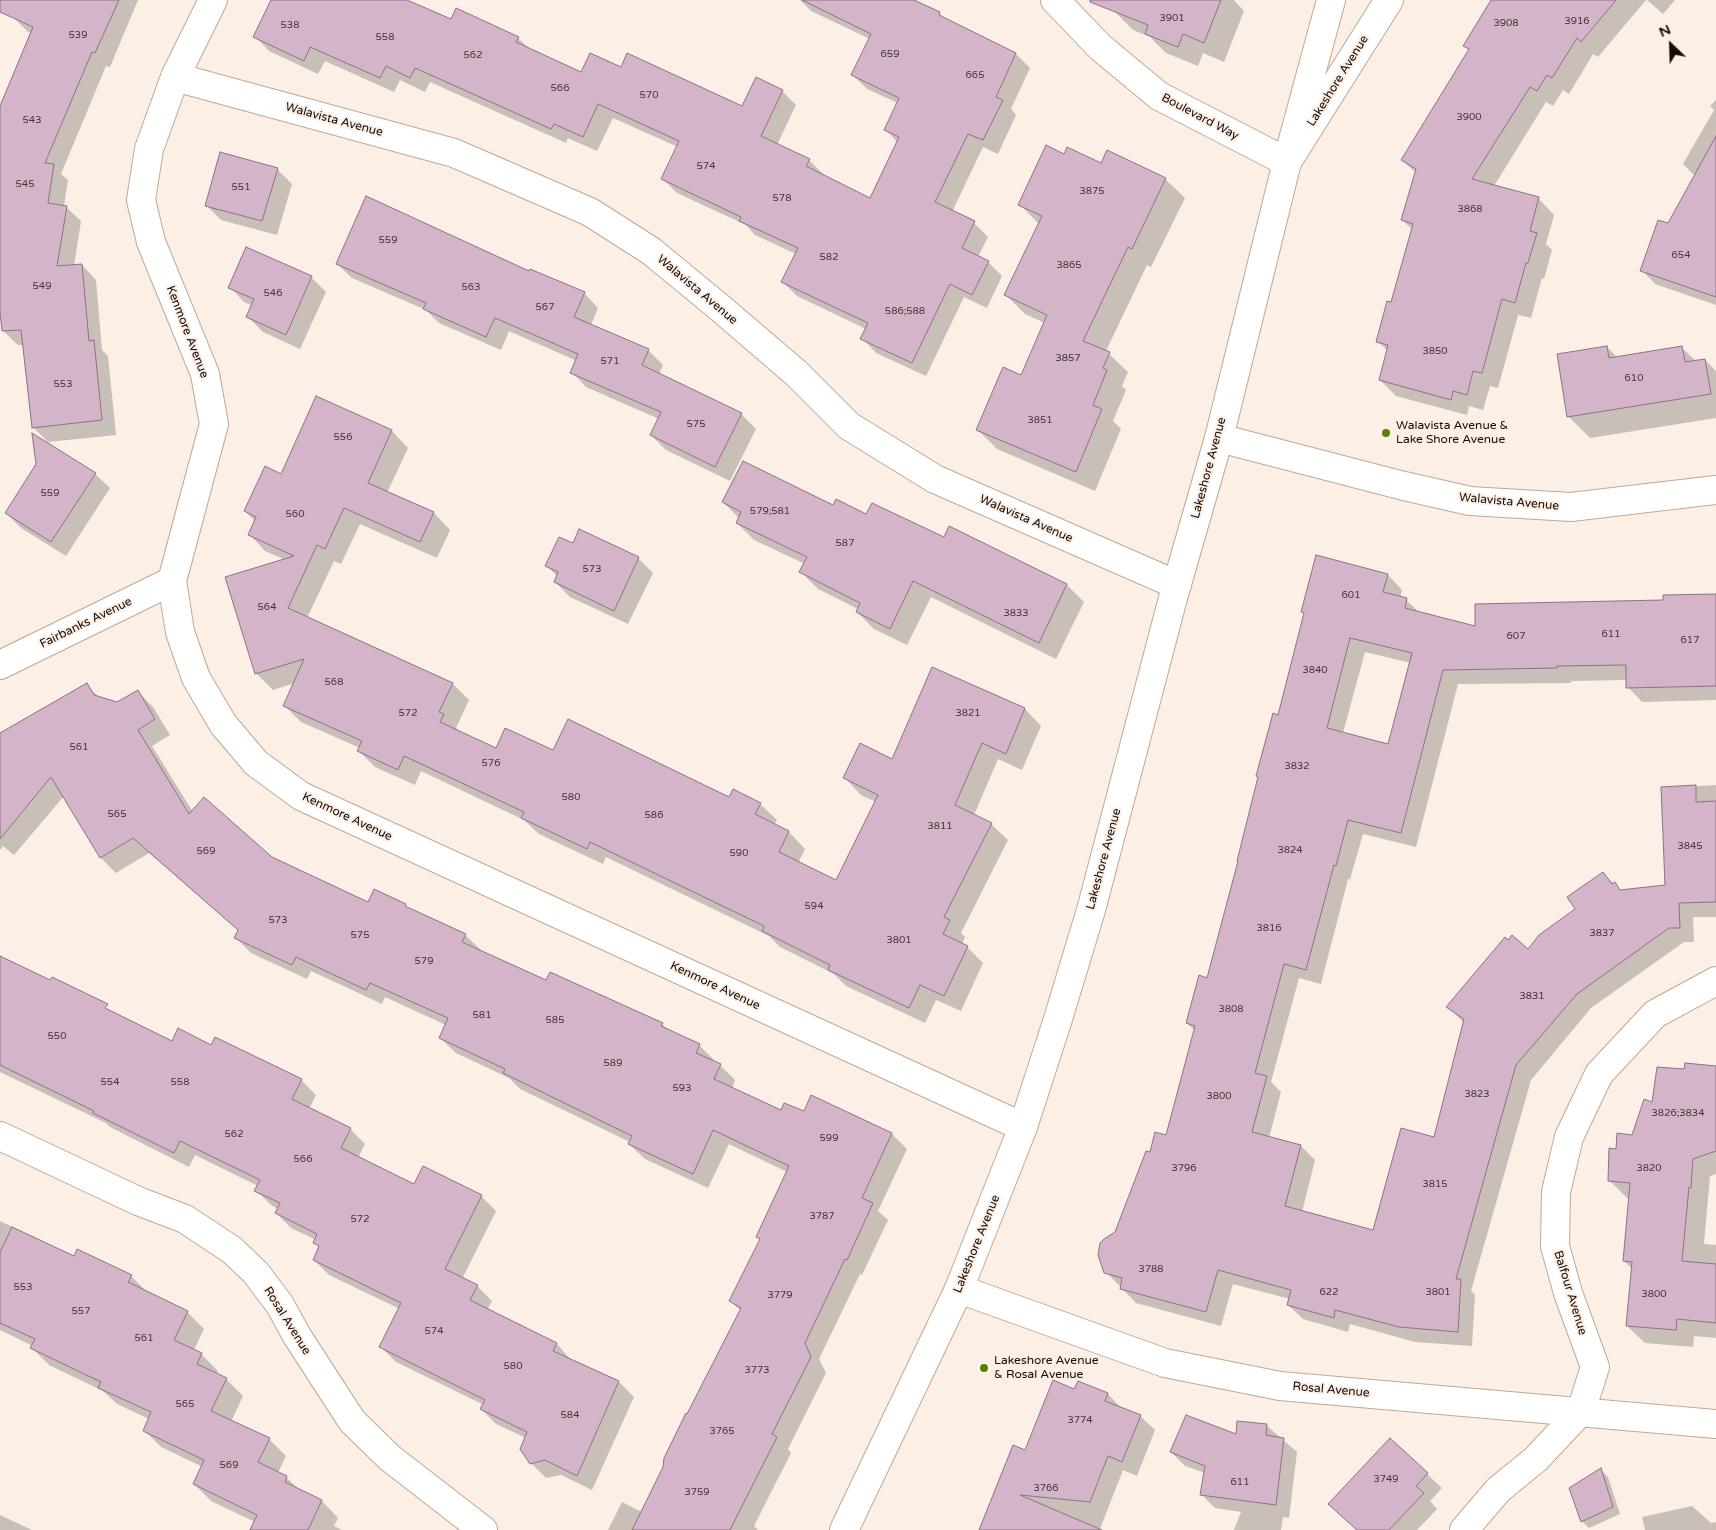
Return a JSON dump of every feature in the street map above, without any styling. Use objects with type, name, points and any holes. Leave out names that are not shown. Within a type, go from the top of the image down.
[{"type":"street","name":"Kenmore Avenue","points":[[213,0],[175,77],[149,149],[141,200],[151,242],[205,374],[214,424],[172,581],[180,632],[196,678],[223,724],[256,763],[301,796],[1023,1127]]},
{"type":"street","name":"Boulevard Way","points":[[1055,0],[1100,48],[1159,96],[1287,162]]},
{"type":"street","name":"Lakeshore Avenue","points":[[844,1530],[934,1346],[959,1289],[1023,1127],[1058,1019],[1091,910],[1177,585],[1219,438],[1287,162],[1331,0]]},
{"type":"street","name":"Lakeshore Avenue","points":[[1287,162],[1389,0]]},
{"type":"street","name":"Walavista Avenue","points":[[175,77],[454,153],[590,212],[651,252],[719,307],[796,374],[849,426],[934,479],[1177,585]]},
{"type":"street","name":"Walavista Avenue","points":[[1219,438],[1396,484],[1470,500],[1571,506],[1716,490]]},
{"type":"street","name":"Fairbanks Avenue","points":[[0,666],[172,581]]},
{"type":"street","name":"Balfour Avenue","points":[[1464,1530],[1498,1490],[1536,1459],[1580,1411],[1595,1368],[1568,1293],[1555,1246],[1556,1192],[1569,1137],[1599,1074],[1655,1014],[1716,980]]},
{"type":"street","name":"Rosal Avenue","points":[[0,1136],[138,1201],[185,1219],[232,1250],[256,1273],[280,1305],[297,1336],[352,1421],[390,1458],[483,1530]]},
{"type":"street","name":"Rosal Avenue","points":[[959,1289],[1165,1363],[1280,1386],[1716,1424]]},
{"type":"building","points":[[0,0],[119,0],[95,53],[92,52],[45,163],[54,164],[48,203],[67,206],[57,266],[82,264],[89,341],[94,340],[102,420],[32,428],[21,330],[2,331],[0,312],[0,106],[33,27],[0,12]]},
{"type":"building","points":[[271,0],[407,0],[451,19],[456,8],[519,37],[516,42],[581,72],[590,53],[621,67],[627,53],[742,106],[756,77],[783,90],[761,136],[810,159],[806,166],[870,198],[899,137],[884,130],[899,98],[851,75],[871,34],[802,0],[914,0],[940,12],[939,15],[1016,53],[996,97],[1003,100],[983,140],[968,134],[935,202],[975,221],[962,248],[989,261],[972,295],[950,284],[912,363],[860,339],[868,323],[781,282],[798,248],[739,221],[741,217],[661,179],[679,141],[598,104],[583,137],[554,124],[551,129],[415,68],[410,78],[386,66],[380,78],[310,47],[304,61],[253,37]]},
{"type":"building","points":[[1090,0],[1221,0],[1204,43],[1183,34],[1178,47],[1145,34],[1148,25],[1090,2]]},
{"type":"building","points":[[1491,0],[1616,0],[1581,42],[1577,38],[1552,78],[1547,75],[1537,91],[1530,87],[1472,179],[1539,197],[1530,231],[1537,233],[1515,303],[1502,299],[1482,373],[1473,371],[1467,395],[1453,391],[1451,400],[1379,380],[1388,345],[1376,342],[1387,301],[1391,302],[1413,224],[1401,220],[1416,169],[1401,160],[1469,49],[1463,46]]},
{"type":"building","points":[[1716,136],[1716,297],[1640,271],[1658,220],[1668,223]]},
{"type":"building","points":[[1046,145],[1064,154],[1067,147],[1101,163],[1107,150],[1166,178],[1132,249],[1128,247],[1083,341],[1110,352],[1103,368],[1107,370],[1093,405],[1102,409],[1076,472],[976,430],[1003,367],[1021,375],[1047,315],[1004,295],[1042,216],[1018,205]]},
{"type":"building","points":[[220,152],[278,168],[262,221],[205,206]]},
{"type":"building","points":[[366,196],[529,271],[530,269],[585,292],[574,317],[649,349],[642,365],[742,413],[715,467],[650,435],[661,412],[570,373],[578,354],[495,318],[486,337],[423,309],[426,303],[336,264]]},
{"type":"building","points":[[246,247],[312,276],[286,335],[246,317],[254,299],[228,288]]},
{"type":"building","points":[[1607,346],[1609,358],[1682,346],[1685,362],[1705,359],[1711,394],[1567,417],[1557,354]]},
{"type":"building","points":[[316,396],[392,430],[368,483],[434,512],[420,542],[344,508],[325,549],[317,545],[288,608],[453,683],[439,712],[444,714],[440,722],[496,748],[505,728],[553,750],[568,719],[729,797],[733,789],[761,803],[755,814],[789,831],[779,852],[836,880],[878,795],[843,778],[860,743],[892,759],[932,667],[1025,708],[1006,754],[982,743],[955,805],[992,823],[944,917],[950,920],[943,934],[968,946],[944,996],[920,985],[909,1008],[828,970],[830,965],[762,931],[764,926],[590,842],[587,849],[521,818],[524,812],[404,756],[398,770],[357,751],[362,741],[283,706],[304,659],[255,674],[225,577],[294,556],[248,535],[256,517],[244,511],[265,466],[281,474]]},
{"type":"building","points":[[32,433],[96,473],[51,542],[5,513],[36,464]]},
{"type":"building","points":[[743,461],[833,505],[836,499],[866,514],[872,503],[944,537],[949,526],[1067,584],[1039,643],[913,581],[890,629],[856,612],[860,603],[799,572],[807,557],[736,523],[741,512],[722,502]]},
{"type":"building","points":[[579,529],[639,557],[614,611],[554,582],[558,572],[545,566],[559,537],[573,543]]},
{"type":"building","points":[[1316,555],[1388,574],[1383,592],[1407,598],[1405,608],[1475,626],[1475,604],[1663,600],[1663,595],[1716,594],[1716,686],[1626,688],[1626,665],[1443,670],[1401,833],[1348,820],[1306,970],[1284,964],[1255,1073],[1267,1076],[1252,1132],[1301,1145],[1285,1206],[1373,1230],[1401,1128],[1434,1137],[1464,1019],[1446,1007],[1505,937],[1508,940],[1512,935],[1528,949],[1539,935],[1575,909],[1567,897],[1603,872],[1612,884],[1615,882],[1620,890],[1665,885],[1661,787],[1696,785],[1696,802],[1716,801],[1716,902],[1679,903],[1680,928],[1669,928],[1577,994],[1516,1065],[1456,1279],[1461,1279],[1458,1332],[1399,1327],[1335,1310],[1334,1318],[1287,1305],[1291,1290],[1218,1270],[1206,1312],[1120,1289],[1122,1278],[1104,1273],[1098,1255],[1100,1243],[1115,1232],[1146,1151],[1150,1152],[1155,1132],[1166,1135],[1195,1026],[1186,1023],[1199,975],[1207,978],[1238,861],[1258,777],[1256,776],[1273,713],[1278,715],[1304,613],[1301,612]],"holes":[[[1350,638],[1412,653],[1388,744],[1327,728]]]},
{"type":"building","points":[[87,683],[94,695],[117,702],[138,690],[155,719],[138,730],[189,814],[204,797],[272,857],[368,902],[374,889],[406,904],[405,906],[466,934],[462,942],[546,980],[550,972],[663,1023],[661,1026],[700,1044],[696,1053],[721,1064],[714,1079],[781,1110],[784,1103],[804,1111],[811,1095],[892,1133],[862,1198],[873,1203],[847,1260],[845,1259],[805,1343],[811,1357],[772,1434],[777,1437],[730,1530],[632,1530],[663,1467],[664,1458],[686,1413],[741,1308],[729,1301],[760,1239],[756,1237],[789,1166],[713,1130],[693,1174],[628,1144],[632,1136],[503,1073],[505,1069],[439,1038],[448,1018],[370,983],[366,990],[296,957],[292,965],[234,938],[238,930],[133,838],[100,858],[51,777],[0,839],[0,733]]},
{"type":"building","points":[[0,956],[50,980],[52,977],[108,1004],[105,1008],[172,1041],[178,1028],[211,1045],[215,1037],[302,1079],[292,1099],[351,1128],[341,1148],[414,1184],[423,1166],[482,1195],[445,1269],[478,1285],[470,1300],[557,1343],[553,1351],[619,1381],[577,1476],[545,1460],[530,1464],[520,1449],[527,1432],[480,1409],[485,1400],[379,1347],[401,1303],[313,1260],[319,1246],[313,1243],[317,1234],[275,1213],[280,1203],[254,1191],[260,1180],[180,1141],[174,1153],[0,1065]]},
{"type":"building","points":[[1685,1063],[1716,1066],[1716,1151],[1693,1159],[1682,1261],[1716,1264],[1716,1323],[1677,1319],[1676,1330],[1626,1326],[1632,1262],[1623,1261],[1630,1183],[1608,1181],[1609,1148],[1616,1149],[1617,1133],[1632,1135],[1644,1099],[1652,1102],[1657,1067],[1684,1069]]},
{"type":"building","points":[[12,1227],[74,1256],[77,1249],[132,1275],[128,1282],[188,1311],[174,1340],[202,1353],[197,1364],[227,1378],[211,1411],[270,1438],[258,1462],[287,1476],[285,1482],[322,1500],[308,1530],[250,1530],[257,1515],[193,1484],[204,1460],[143,1431],[151,1412],[98,1388],[101,1382],[30,1348],[35,1339],[0,1323],[0,1252]]},
{"type":"building","points":[[1053,1380],[1074,1389],[1078,1381],[1108,1393],[1105,1401],[1141,1415],[1122,1462],[1108,1456],[1090,1502],[1020,1495],[1102,1530],[979,1530],[1013,1445],[1025,1450]]},
{"type":"building","points":[[1186,1415],[1236,1434],[1237,1421],[1267,1424],[1266,1435],[1284,1438],[1276,1505],[1200,1495],[1205,1466],[1170,1452]]},
{"type":"building","points":[[1390,1438],[1428,1473],[1416,1486],[1424,1493],[1389,1530],[1357,1530],[1328,1504]]},
{"type":"building","points":[[1601,1468],[1613,1507],[1581,1522],[1569,1488]]},
{"type":"place","name":"Walavista Avenue & Lake Shore Avenue","points":[[1386,433]]},
{"type":"place","name":"Lakeshore Avenue & Rosal Avenue","points":[[984,1368]]}]
